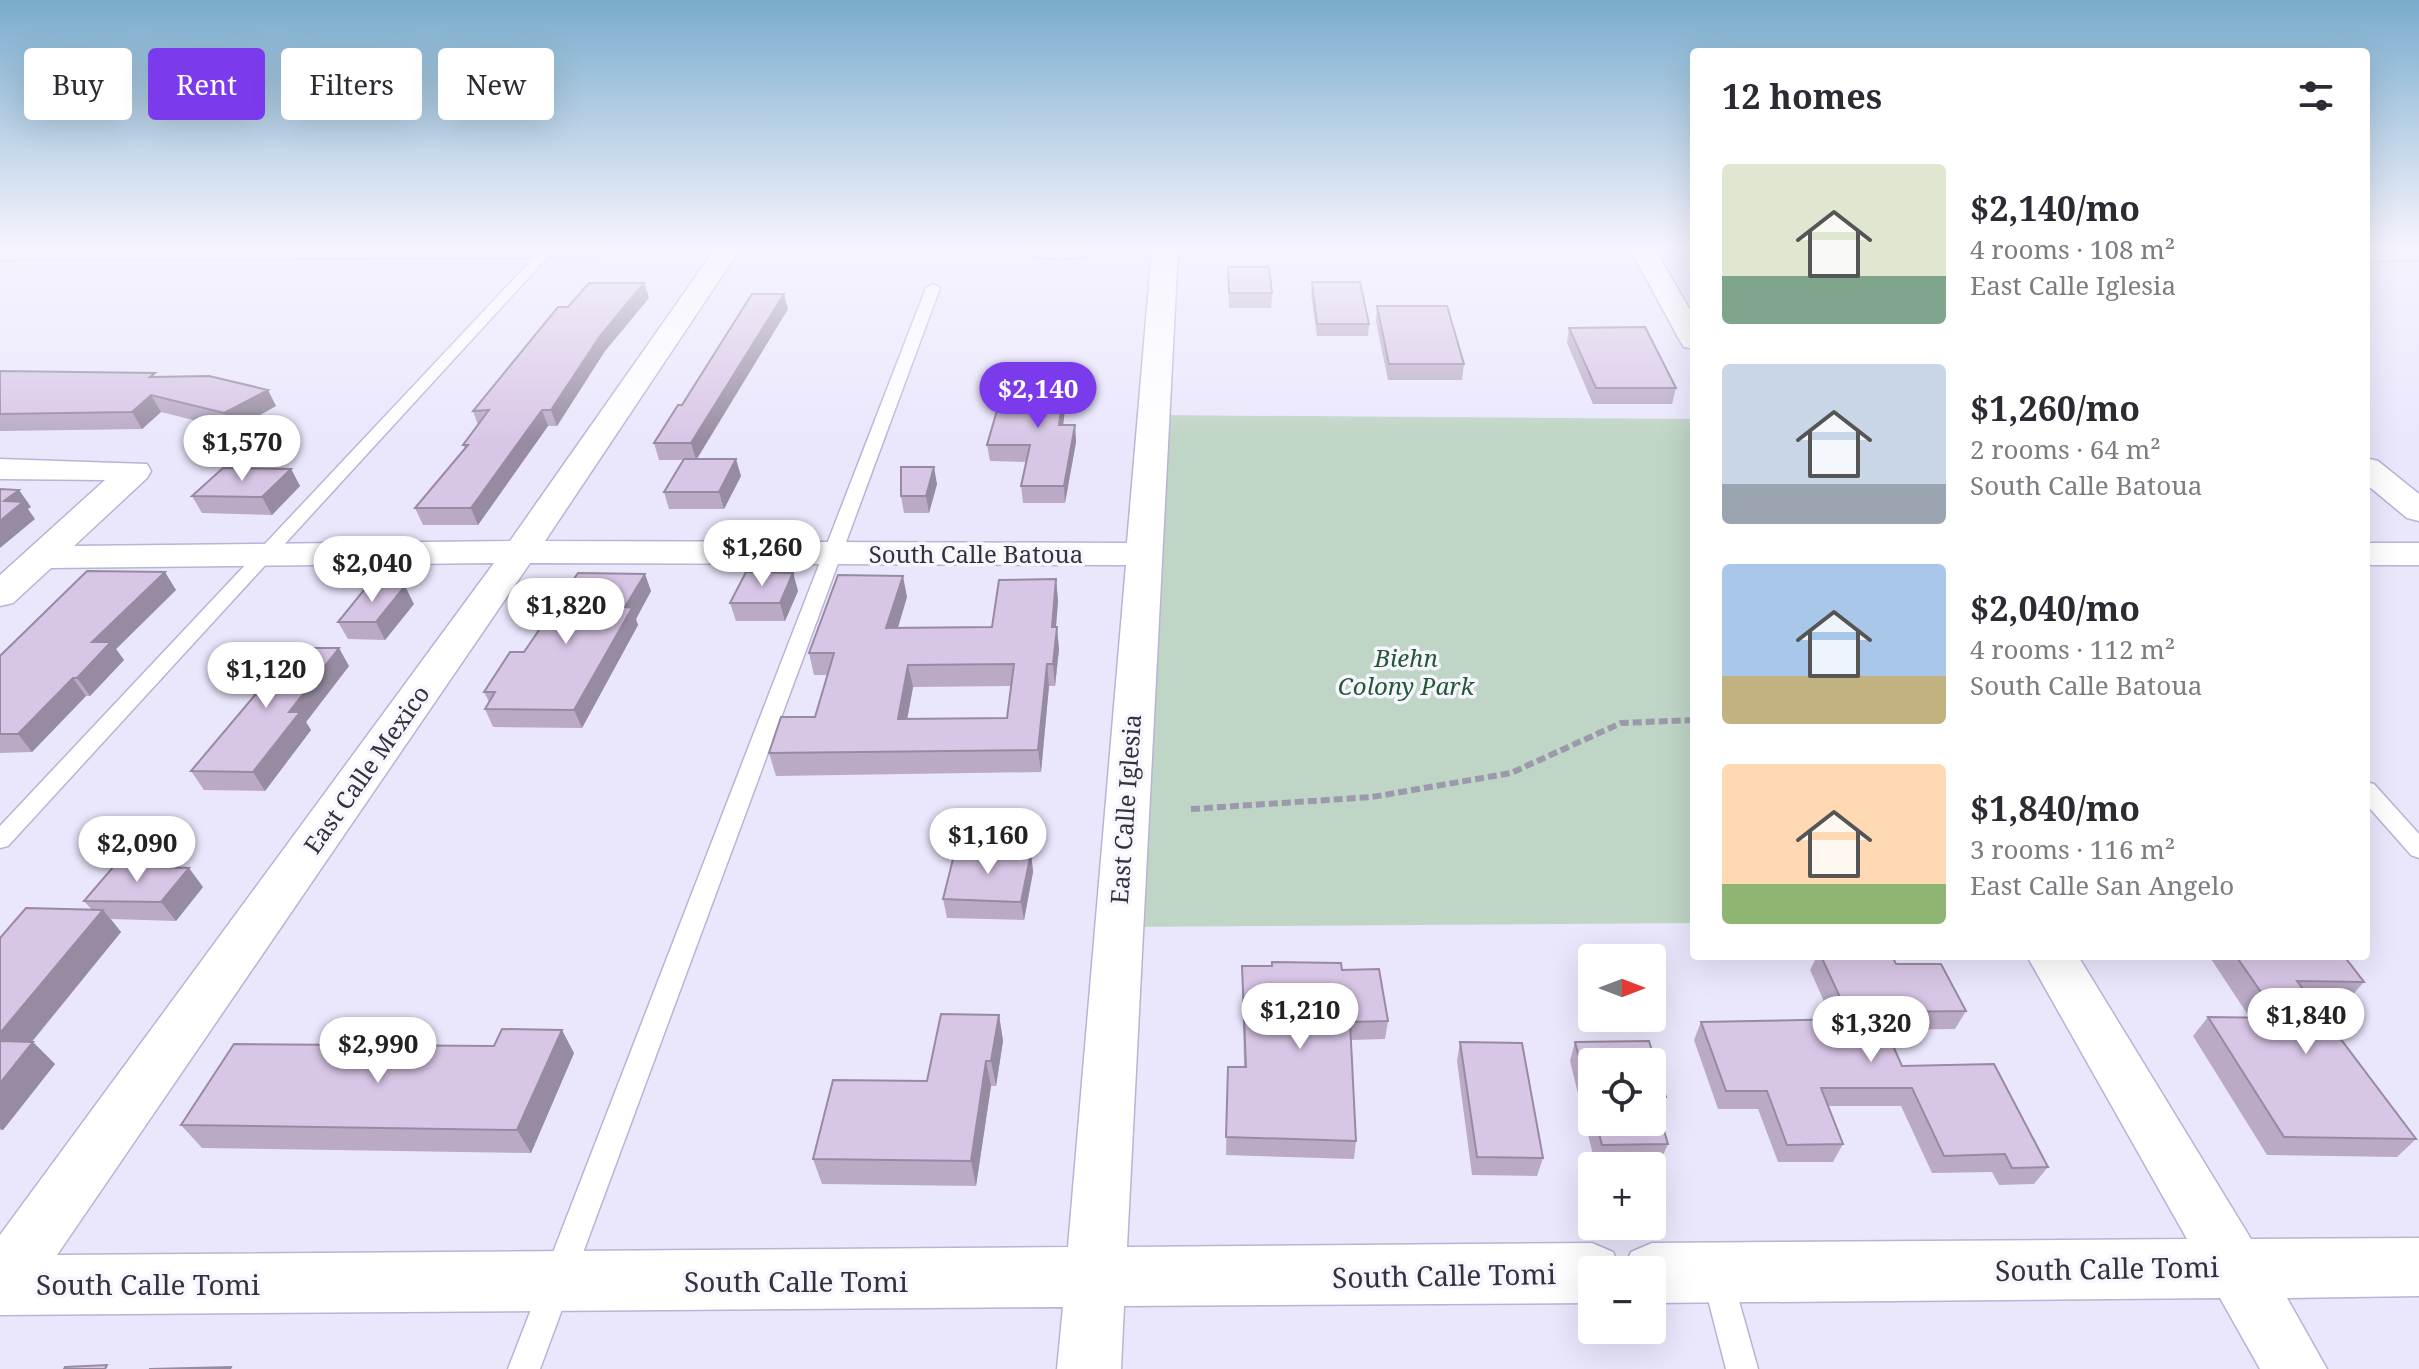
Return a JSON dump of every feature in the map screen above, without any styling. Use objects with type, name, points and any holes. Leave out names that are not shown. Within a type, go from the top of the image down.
[{"type":"street","name":"East Calle Mexico","points":[[0,1285],[520,552],[684,313]]},
{"type":"street","name":"East Calle Iglesia","points":[[1089,1369],[1160,313]]},
{"type":"street","points":[[1678,313],[1690,334]]},
{"type":"street","points":[[0,469],[135,471],[0,595]]},
{"type":"street","points":[[2370,471],[2419,511]]},
{"type":"street","name":"South Calle Batoua","points":[[43,557],[520,552],[1142,554]]},
{"type":"street","points":[[2370,554],[2419,554]]},
{"type":"street","points":[[2054,960],[2295,1369]]},
{"type":"street","name":"South Calle Tomi","points":[[1666,1273],[2235,1266],[2419,1267]]},
{"type":"street","name":"South Calle Tomi","points":[[0,1285],[1578,1273]]},
{"type":"lane","points":[[0,840],[490,313]]},
{"type":"lane","points":[[524,1369],[923,313]]},
{"type":"lane","points":[[2370,794],[2419,849]]},
{"type":"lane","points":[[1716,1272],[1742,1369]]},
{"type":"path","points":[[1191,809],[1372,797],[1511,773],[1621,723],[1690,720]]},
{"type":"green space","name":"Biehn Colony Park","points":[[1153,415],[1690,419],[1690,923],[1118,927]]},
{"type":"building","points":[[553,313],[619,313],[600,336],[551,410],[542,410],[471,508],[415,508],[468,445],[463,445],[489,410],[473,411]]},
{"type":"building","points":[[740,313],[772,313],[691,443],[654,443],[678,405],[682,405]]},
{"type":"building","points":[[1316,313],[1367,313],[1369,324],[1317,324]]},
{"type":"building","points":[[1378,313],[1449,313],[1464,364],[1389,364]]},
{"type":"building","points":[[1645,327],[1676,388],[1596,388],[1569,328]]},
{"type":"building","points":[[0,371],[155,373],[150,377],[209,376],[268,390],[224,413],[151,395],[132,412],[0,414]]},
{"type":"building","points":[[1032,371],[1066,371],[1059,425],[1075,425],[1064,486],[1021,486],[1030,445],[987,445],[998,407],[1026,407]]},
{"type":"building","points":[[684,459],[736,459],[719,492],[664,492]]},
{"type":"building","points":[[901,467],[934,467],[926,496],[901,496]]},
{"type":"building","points":[[223,468],[291,469],[262,497],[192,496]]},
{"type":"building","points":[[0,489],[19,490],[4,501],[23,502],[0,521]]},
{"type":"building","points":[[87,571],[165,572],[92,642],[111,642],[77,678],[73,678],[18,734],[0,734],[0,656]]},
{"type":"building","points":[[746,572],[793,573],[780,603],[730,603]]},
{"type":"building","points":[[578,573],[645,574],[625,607],[632,608],[574,710],[485,709],[495,692],[484,692],[510,652],[524,652]]},
{"type":"building","points":[[838,575],[903,576],[886,628],[992,627],[999,580],[1056,579],[1052,627],[1057,627],[1053,664],[1047,664],[1038,750],[769,753],[781,717],[815,717],[834,653],[809,653]],"holes":[[[1014,664],[1007,718],[898,719],[908,665]]]},
{"type":"building","points":[[368,585],[405,586],[376,622],[338,622]]},
{"type":"building","points":[[274,648],[339,648],[289,712],[300,712],[253,772],[191,771],[266,682],[246,681]]},
{"type":"building","points":[[955,851],[1031,853],[1021,902],[943,899]]},
{"type":"building","points":[[114,866],[189,868],[161,902],[84,901]]},
{"type":"building","points":[[26,908],[103,910],[0,1033],[0,938]]},
{"type":"building","points":[[1823,960],[1894,960],[1896,964],[1941,964],[1966,1011],[1878,1012],[1902,1066],[1994,1064],[2048,1167],[2012,1168],[2005,1154],[1944,1156],[1912,1088],[1821,1088],[1843,1144],[1787,1145],[1767,1091],[1726,1091],[1701,1022],[1850,1019]]},
{"type":"building","points":[[2239,960],[2347,960],[2364,982],[2297,981],[2416,1139],[2284,1137],[2208,1017],[2279,1018]]},
{"type":"building","points":[[1272,962],[1341,963],[1342,970],[1379,969],[1388,1021],[1350,1022],[1356,1141],[1226,1137],[1228,1067],[1246,1067],[1242,966],[1272,966]]},
{"type":"building","points":[[941,1014],[999,1015],[991,1061],[986,1061],[971,1161],[813,1159],[833,1080],[927,1081]]},
{"type":"building","points":[[502,1029],[562,1030],[517,1130],[181,1125],[234,1044],[494,1046]]},
{"type":"building","points":[[0,1041],[33,1042],[0,1083]]},
{"type":"building","points":[[1649,1041],[1651,1048],[1578,1048],[1578,1054],[1575,1042]]},
{"type":"building","points":[[1460,1042],[1522,1043],[1543,1158],[1477,1157]]},
{"type":"building","points":[[1600,1136],[1666,1136],[1668,1144],[1602,1145]]},
{"type":"building","points":[[107,1365],[105,1369],[64,1369],[65,1367]]},
{"type":"building","points":[[231,1367],[230,1369],[149,1369]]}]
